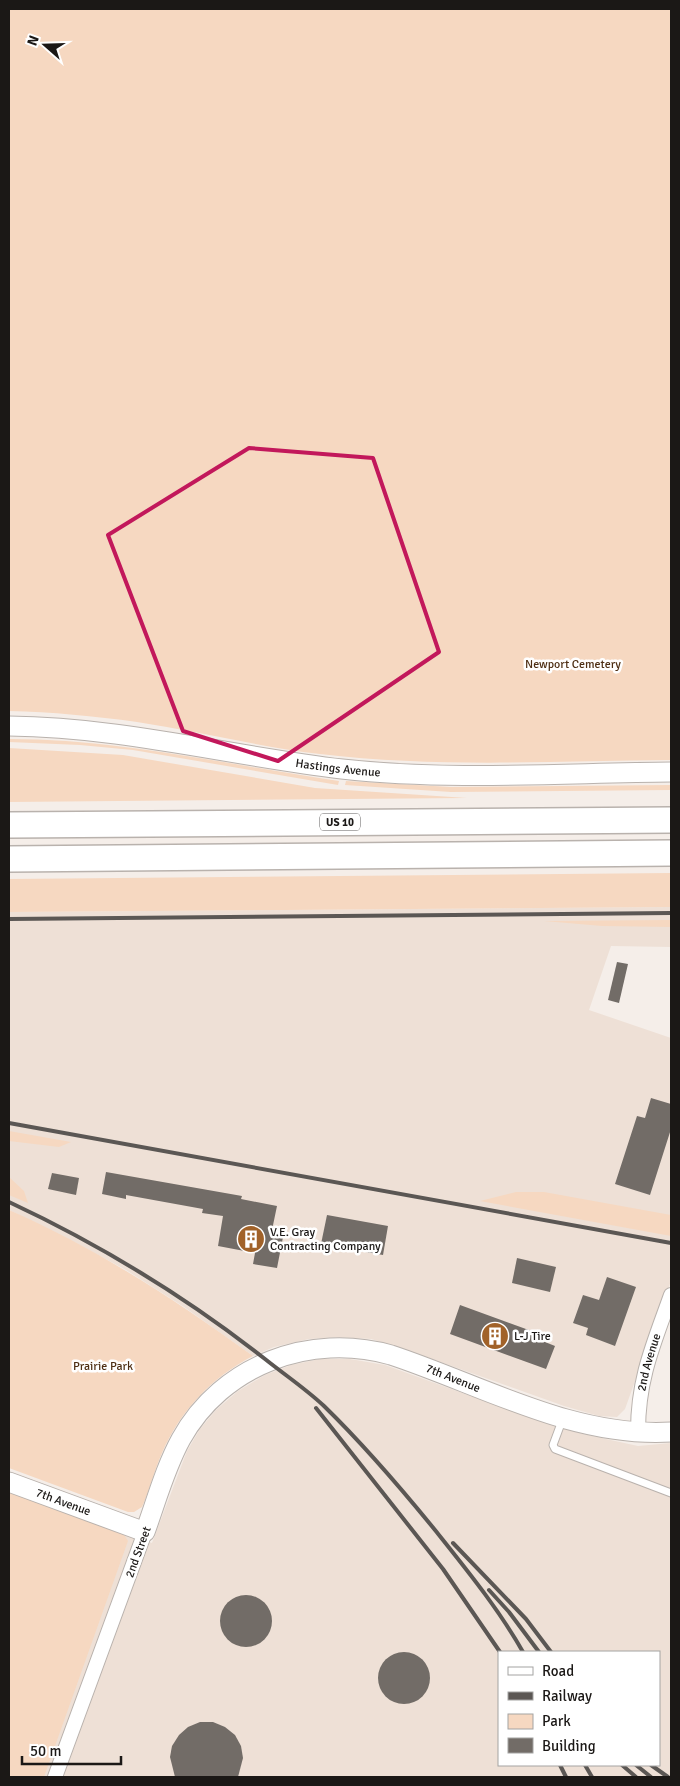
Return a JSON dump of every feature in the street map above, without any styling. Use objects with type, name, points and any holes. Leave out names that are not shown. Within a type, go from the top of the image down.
[{"type":"highway","name":"US 10","points":[[9,825],[671,820]]},
{"type":"highway","points":[[9,859],[671,853]]},
{"type":"highway","points":[[531,854],[671,862]]},
{"type":"street","name":"Hastings Avenue","points":[[9,726],[71,729],[127,735],[287,761],[379,772],[456,774],[671,772]]},
{"type":"street","name":"2nd Avenue","points":[[638,1431],[639,1397],[642,1378],[671,1295]]},
{"type":"street","name":"7th Avenue","points":[[267,1361],[297,1352],[322,1348],[346,1347],[377,1352],[563,1418],[604,1428],[671,1432]]},
{"type":"street","name":"2nd Street","points":[[56,1777],[172,1457],[190,1425],[206,1405],[225,1387],[267,1361]]},
{"type":"street","name":"7th Avenue","points":[[9,1482],[145,1532]]},
{"type":"lane","points":[[563,1418],[553,1445],[555,1449],[671,1493]]},
{"type":"highlighted area","points":[[249,448],[373,458],[439,652],[278,761],[183,731],[108,535]]},
{"type":"shaded area","points":[[671,907],[671,947],[611,946],[589,1010],[671,1038],[671,1281],[625,1409],[617,1417],[599,1416],[564,1406],[371,1339],[337,1337],[309,1339],[274,1347],[253,1356],[184,1307],[126,1270],[9,1210],[9,912]]},
{"type":"shaded area","points":[[320,1359],[350,1359],[385,1365],[551,1425],[583,1434],[638,1446],[671,1443],[671,1777],[9,1777],[83,1518],[152,1543],[187,1451],[200,1429],[216,1410],[238,1391],[265,1375],[291,1365]]},
{"type":"green space","name":"Newport Cemetery","points":[[9,9],[671,9],[671,760],[495,763],[364,758],[297,751],[121,720],[57,713],[9,711]]},
{"type":"green space","points":[[9,739],[51,740],[133,748],[339,781],[338,785],[133,750],[80,745],[9,742]]},
{"type":"green space","points":[[9,748],[123,755],[315,788],[467,798],[9,802]]},
{"type":"green space","points":[[346,781],[451,787],[671,785],[671,790],[451,792],[345,785]]},
{"type":"green space","points":[[671,873],[671,907],[9,912],[9,879]]},
{"type":"green space","points":[[671,920],[671,927],[602,926],[544,921]]},
{"type":"green space","points":[[9,1131],[71,1142],[59,1147],[9,1141]]},
{"type":"green space","points":[[9,1177],[24,1191],[28,1203],[9,1195]]},
{"type":"green space","points":[[516,1192],[544,1192],[671,1215],[671,1236],[480,1201]]},
{"type":"green space","name":"Prairie Park","points":[[9,1210],[73,1241],[135,1276],[253,1356],[224,1374],[188,1409],[169,1438],[142,1507],[134,1512],[128,1512],[9,1468]]},
{"type":"green space","points":[[9,1491],[123,1533],[128,1541],[44,1777],[9,1777]]},
{"type":"building","points":[[617,962],[628,964],[619,1003],[608,1000]]},
{"type":"building","points":[[651,1098],[671,1104],[671,1129],[650,1195],[615,1184],[637,1116],[645,1118]]},
{"type":"building","points":[[106,1172],[242,1196],[241,1199],[277,1206],[272,1230],[284,1232],[277,1268],[253,1264],[255,1253],[218,1246],[223,1216],[202,1213],[203,1209],[126,1195],[126,1199],[102,1194]]},
{"type":"building","points":[[52,1173],[79,1178],[76,1195],[48,1189]]},
{"type":"building","points":[[327,1215],[388,1226],[383,1255],[321,1244]]},
{"type":"building","points":[[517,1258],[556,1267],[550,1292],[512,1283]]},
{"type":"building","points":[[607,1277],[636,1287],[615,1346],[586,1335],[588,1328],[573,1323],[583,1295],[599,1300]]},
{"type":"building","name":"L-J Tire","points":[[460,1305],[537,1333],[535,1338],[555,1346],[546,1369],[450,1334]]},
{"type":"building","points":[[241,1595],[251,1595],[265,1602],[272,1616],[272,1626],[265,1640],[251,1647],[241,1647],[231,1643],[224,1636],[220,1626],[220,1616],[224,1606],[231,1599]]},
{"type":"building","points":[[404,1652],[414,1654],[422,1660],[428,1668],[430,1678],[428,1688],[422,1696],[414,1702],[404,1704],[394,1702],[386,1696],[380,1688],[378,1678],[380,1668],[386,1660],[394,1654]]},
{"type":"building","points":[[200,1722],[213,1722],[225,1727],[235,1735],[241,1746],[243,1758],[238,1777],[175,1777],[170,1757],[172,1746],[179,1735],[188,1727]]},
{"type":"railway","points":[[9,919],[671,913]]},
{"type":"railway","points":[[9,1123],[671,1243]]},
{"type":"railway","points":[[9,1202],[110,1254],[174,1293],[235,1336],[317,1400],[367,1451],[435,1530],[492,1604],[522,1651]]},
{"type":"railway","points":[[316,1408],[443,1569],[499,1651]]},
{"type":"railway","points":[[453,1543],[526,1619],[550,1651]]},
{"type":"railway","points":[[489,1590],[509,1612],[538,1651]]},
{"type":"railway","points":[[560,1766],[566,1777]]},
{"type":"railway","points":[[586,1766],[592,1777]]},
{"type":"railway","points":[[623,1766],[636,1777]]},
{"type":"railway","points":[[637,1766],[651,1777]]},
{"type":"railway","points":[[652,1766],[668,1777]]},
{"type":"place","name":"V.E. Gray Contracting Company","points":[[251,1239]]},
{"type":"place","name":"L-J Tire","points":[[495,1336]]}]
